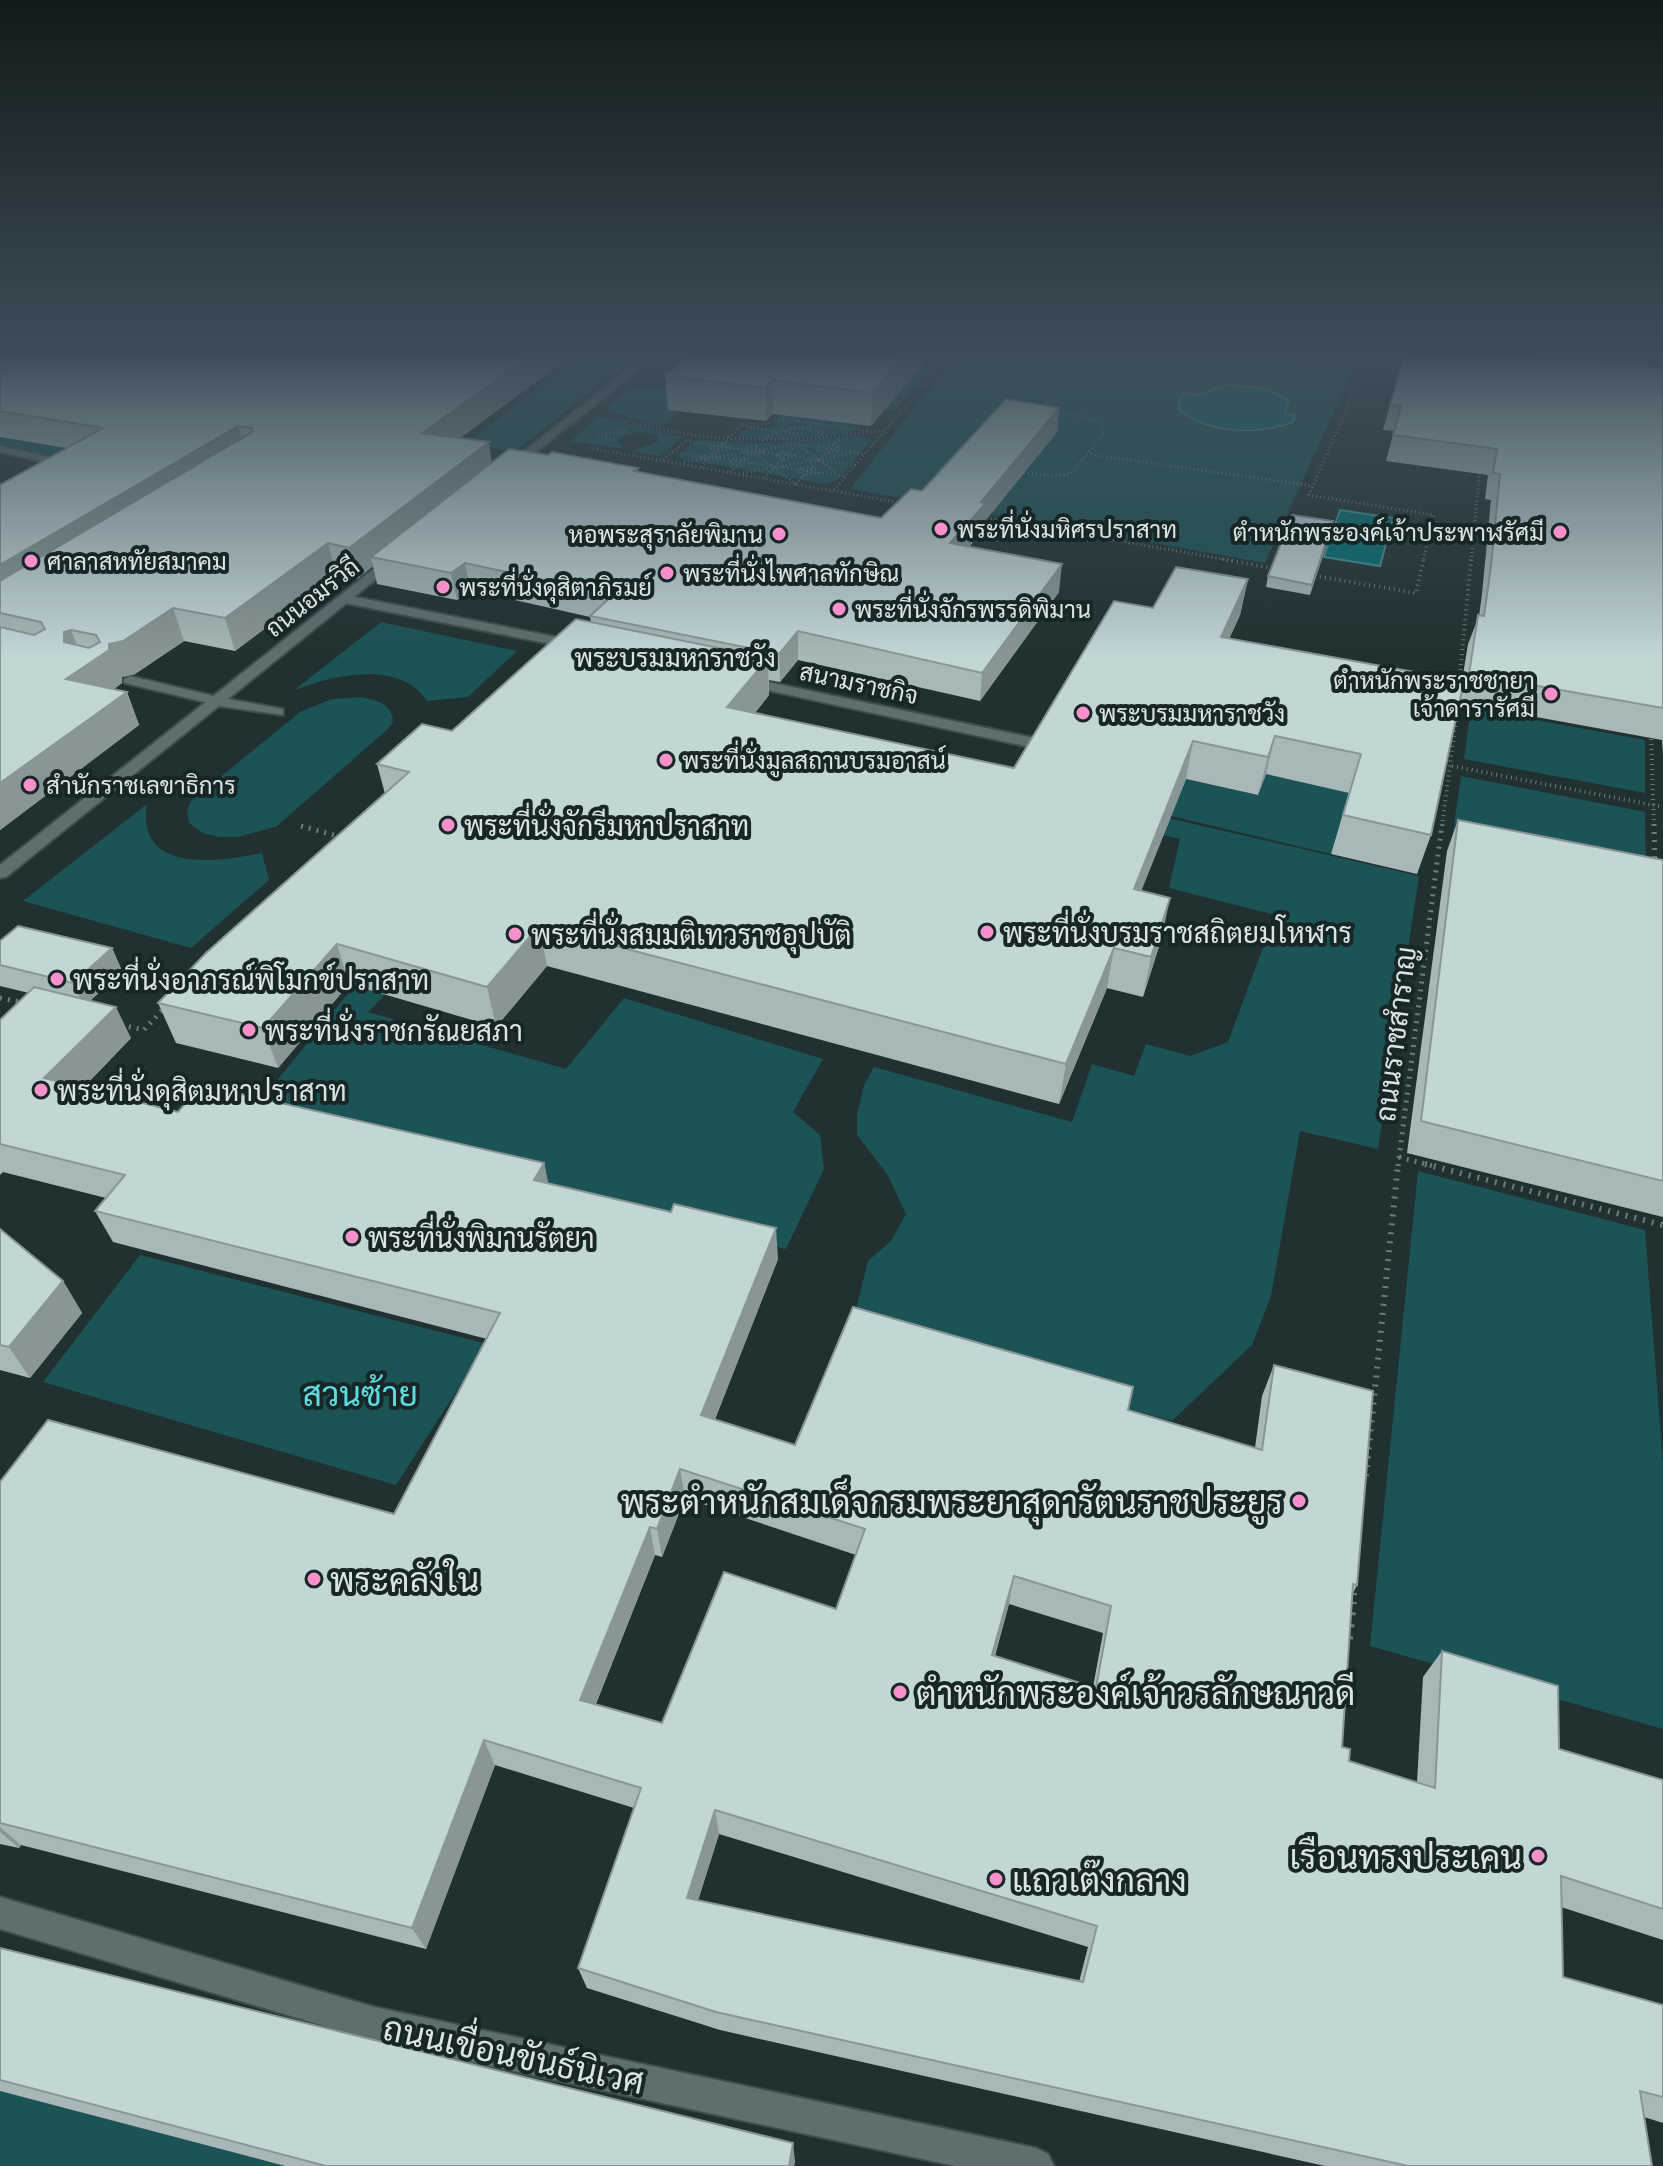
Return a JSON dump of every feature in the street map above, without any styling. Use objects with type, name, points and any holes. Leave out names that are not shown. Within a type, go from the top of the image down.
[{"type":"street","points":[[32,456],[68,464],[55,471]]},
{"type":"street","points":[[501,475],[525,456]]},
{"type":"street","name":"ถนนอมรวิถี","points":[[0,873],[404,552]]},
{"type":"street","points":[[345,599],[590,648]]},
{"type":"street","name":"สนามราชกิจ","points":[[728,678],[1034,743]]},
{"type":"street","points":[[130,680],[278,712]]},
{"type":"street","name":"ถนนเขื่อนขันธ์นิเวศ","points":[[0,1913],[374,2024],[1036,2166]]},
{"type":"path","points":[[635,456],[911,505]]},
{"type":"path","points":[[662,461],[668,456]]},
{"type":"path","points":[[691,456],[707,461]]},
{"type":"path","points":[[677,463],[714,456]]},
{"type":"path","points":[[721,456],[733,461]]},
{"type":"path","points":[[733,461],[741,456]]},
{"type":"path","points":[[729,473],[744,456]]},
{"type":"path","points":[[748,456],[752,463]]},
{"type":"path","points":[[758,456],[771,471]]},
{"type":"path","points":[[779,456],[785,467]]},
{"type":"path","points":[[763,478],[785,456]]},
{"type":"path","points":[[808,456],[818,473]]},
{"type":"path","points":[[771,471],[780,471],[818,456]]},
{"type":"path","points":[[796,484],[822,456]]},
{"type":"path","points":[[825,456],[843,477]]},
{"type":"path","points":[[785,467],[798,470],[844,456]]},
{"type":"path","points":[[833,491],[863,456]]},
{"type":"path","points":[[1011,470],[1051,476],[1071,474],[1085,456]]},
{"type":"path","points":[[1102,456],[1313,486]]},
{"type":"path","points":[[1307,574],[1416,593],[1434,515],[1309,495],[1326,456]]},
{"type":"path","points":[[700,467],[711,457]]},
{"type":"path","points":[[711,457],[723,471]]},
{"type":"path","points":[[739,474],[782,459],[810,459]]},
{"type":"path","points":[[780,471],[782,459]]},
{"type":"path","points":[[733,461],[731,464],[736,466],[752,463],[767,466]]},
{"type":"path","points":[[826,461],[856,465]]},
{"type":"path","points":[[1459,692],[1480,467]]},
{"type":"path","points":[[798,470],[804,476],[818,473],[843,477]]},
{"type":"path","points":[[780,471],[796,484]]},
{"type":"path","points":[[972,515],[1276,569]]},
{"type":"path","name":"ถนนราชสำราญ","points":[[1365,1491],[1399,1157],[1436,866],[1452,766],[1457,707]]},
{"type":"path","points":[[1651,726],[1655,867]]},
{"type":"path","points":[[1452,766],[1663,807]]},
{"type":"path","points":[[301,826],[350,840]]},
{"type":"path","points":[[0,998],[29,1004]]},
{"type":"path","points":[[116,1024],[144,1030],[173,998]]},
{"type":"path","points":[[1399,1157],[1663,1225]]},
{"type":"path","points":[[1348,1650],[1356,1570]]},
{"type":"green space","points":[[858,456],[838,480],[826,484],[676,458]]},
{"type":"green space","points":[[876,456],[1314,456],[1265,563],[850,489]]},
{"type":"green space","points":[[381,622],[517,651],[468,697],[427,701],[415,688],[400,679],[364,674],[326,680],[293,691]]},
{"type":"green space","points":[[361,697],[377,701],[390,710],[393,722],[277,826],[239,837],[219,837],[203,833],[189,823],[187,810],[191,801],[300,712],[332,699]]},
{"type":"green space","points":[[1471,708],[1645,740],[1645,793],[1464,759]]},
{"type":"green space","points":[[1122,766],[1258,795],[1266,774],[1349,793],[1331,854],[1104,800]]},
{"type":"green space","points":[[1461,776],[1645,812],[1646,887],[1451,846]]},
{"type":"green space","points":[[1018,803],[1103,803],[1419,876],[1378,1149],[1300,1131],[1271,1296],[1252,1345],[1172,1421],[851,1329],[868,1261],[891,1241],[906,1214],[887,1174],[857,1135],[857,1115],[864,1085],[874,1067],[1072,1122],[1092,1064],[1134,1076],[1146,1044],[1190,1056],[1228,1042],[1275,915],[1169,888],[1180,839]]},
{"type":"green space","points":[[147,804],[147,827],[154,842],[167,853],[203,860],[262,853],[269,880],[191,948],[23,901]]},
{"type":"green space","points":[[392,939],[429,951],[368,1012],[566,1069],[624,998],[823,1059],[793,1112],[820,1135],[824,1169],[786,1249],[245,1120]]},
{"type":"green space","points":[[1418,1171],[1645,1230],[1663,1464],[1663,1729],[1370,1646]]},
{"type":"green space","name":"สวนซ้าย","points":[[140,1255],[487,1344],[396,1485],[43,1382]]},
{"type":"green space","points":[[0,2091],[285,2166],[0,2166]]},
{"type":"shaded area","points":[[1340,510],[1393,518],[1380,566],[1324,557]]},
{"type":"building","points":[[52,456],[186,456],[0,565],[0,485]]},
{"type":"building","points":[[211,456],[470,456],[349,548],[328,543],[225,618],[173,608],[123,641],[109,644],[109,650],[66,679],[127,692],[0,783],[0,627],[34,635],[45,629],[41,622],[0,613],[0,581]],"holes":[[[71,630],[96,635],[100,642],[89,648],[64,642],[64,632]]]},
{"type":"building","points":[[500,456],[574,456],[638,468],[634,471],[881,518],[911,489],[922,491],[954,456],[1019,456],[981,502],[986,503],[950,543],[1062,564],[982,673],[798,631],[779,654],[590,616],[613,595],[465,563],[451,573],[371,557]]},
{"type":"building","points":[[1496,456],[1663,456],[1663,708],[1469,674],[1478,615],[1484,616],[1491,566],[1500,474],[1493,473]]},
{"type":"building","points":[[1292,515],[1333,521],[1312,585],[1268,576]]},
{"type":"building","points":[[1176,567],[1248,579],[1221,637],[1464,681],[1431,835],[1343,815],[1361,754],[1275,736],[1268,757],[1193,741],[1134,889],[1170,898],[1151,957],[1114,948],[1066,1064],[539,926],[487,987],[337,944],[263,1028],[158,1003],[206,953],[409,772],[377,764],[422,724],[452,731],[576,619],[768,658],[727,707],[1014,768],[1114,601],[1153,608]]},
{"type":"building","points":[[1458,820],[1663,860],[1663,1181],[1421,1121]]},
{"type":"building","points":[[18,926],[112,948],[73,983],[0,965],[0,941]]},
{"type":"building","points":[[34,987],[116,1007],[44,1078],[178,1112],[201,1085],[544,1163],[534,1180],[671,1212],[674,1204],[776,1228],[701,1415],[795,1445],[853,1307],[1133,1387],[1128,1410],[1262,1450],[1274,1365],[1373,1391],[1357,1585],[1353,1584],[1342,1747],[1350,1749],[1349,1761],[1435,1788],[1442,1651],[1558,1686],[1559,1749],[1663,1780],[1663,1909],[1561,1876],[1563,1977],[1663,2005],[1663,2097],[1640,2091],[1652,2166],[1408,2166],[716,2012],[578,1968],[641,1788],[484,1740],[412,1928],[0,1823],[0,1482],[48,1420],[394,1514],[500,1313],[95,1211],[125,1175],[0,1144],[0,1020]],"holes":[[[680,1469],[865,1529],[836,1609],[724,1572],[662,1723],[580,1700],[650,1527],[657,1529]],[[1014,1576],[1111,1606],[1096,1688],[992,1655]],[[715,1810],[1097,1926],[1083,1982],[687,1898]]]},
{"type":"building","points":[[0,1229],[63,1281],[9,1347],[0,1345]]},
{"type":"building","points":[[0,1948],[793,2143],[789,2166],[326,2166],[0,2080]]},
{"type":"place","name":"พระที่นั่งมหิศรปราสาท","points":[[941,529]]},
{"type":"place","name":"ตำหนักพระองค์เจ้าประพาฬรัศมี","points":[[1560,532]]},
{"type":"place","name":"หอพระสุราลัยพิมาน","points":[[779,534]]},
{"type":"place","name":"ศาลาสหทัยสมาคม","points":[[31,561]]},
{"type":"place","name":"พระที่นั่งไพศาลทักษิณ","points":[[667,573]]},
{"type":"place","name":"พระที่นั่งดุสิตาภิรมย์","points":[[443,587]]},
{"type":"place","name":"พระที่นั่งจักรพรรดิพิมาน","points":[[839,609]]},
{"type":"place","name":"ตำหนักพระราชชายา เจ้าดารารัศมี","points":[[1551,694]]},
{"type":"place","name":"พระบรมมหาราชวัง","points":[[1083,713]]},
{"type":"place","name":"พระที่นั่งมูลสถานบรมอาสน์","points":[[666,760]]},
{"type":"place","name":"สำนักราชเลขาธิการ","points":[[30,785]]},
{"type":"place","name":"พระที่นั่งจักรีมหาปราสาท","points":[[448,825]]},
{"type":"place","name":"พระที่นั่งบรมราชสถิตยมโหฬาร","points":[[987,932]]},
{"type":"place","name":"พระที่นั่งสมมติเทวราชอุปบัติ","points":[[515,934]]},
{"type":"place","name":"พระที่นั่งอาภรณ์พิโมกข์ปราสาท","points":[[57,979]]},
{"type":"place","name":"พระที่นั่งราชกรัณยสภา","points":[[249,1030]]},
{"type":"place","name":"พระที่นั่งดุสิตมหาปราสาท","points":[[41,1090]]},
{"type":"place","name":"พระที่นั่งพิมานรัตยา","points":[[352,1237]]},
{"type":"place","name":"พระตำหนักสมเด็จกรมพระยาสุดารัตนราชประยูร","points":[[1299,1501]]},
{"type":"place","name":"พระคลังใน","points":[[314,1579]]},
{"type":"place","name":"ตำหนักพระองค์เจ้าวรลักษณาวดี","points":[[900,1692]]},
{"type":"place","name":"เรือนทรงประเคน","points":[[1538,1856]]},
{"type":"place","name":"แถวเต๊งกลาง","points":[[996,1879]]},
{"type":"district","name":"พระบรมมหาราชวัง","points":[[675,657]]}]
